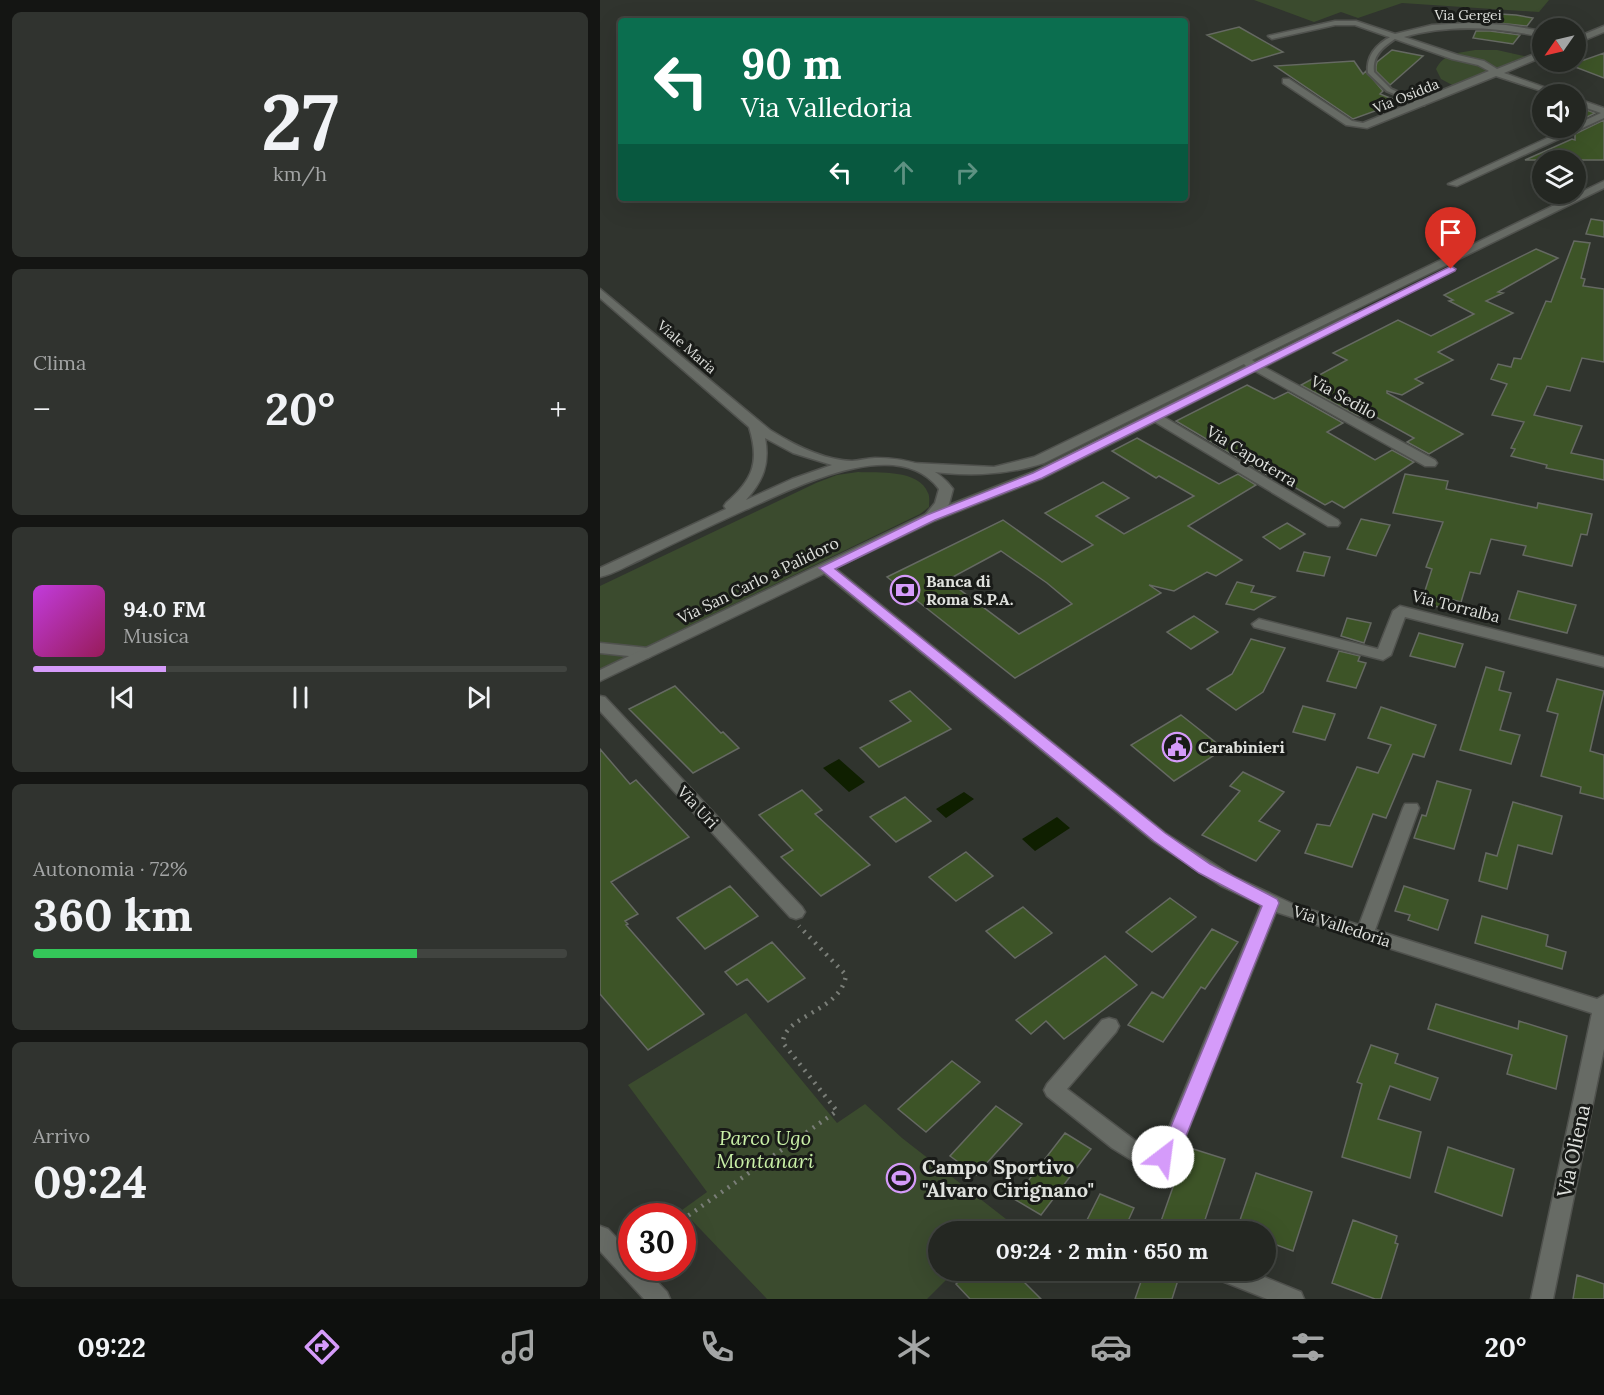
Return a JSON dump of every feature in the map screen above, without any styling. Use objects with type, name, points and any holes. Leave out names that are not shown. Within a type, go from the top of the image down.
[{"type":"street","points":[[1272,36],[1347,22],[1364,24],[1455,57],[1471,67],[1498,73],[1532,85]]},
{"type":"street","name":"Via Gergei","points":[[1396,36],[1426,29],[1461,26],[1500,27],[1532,32]]},
{"type":"street","points":[[1586,36],[1604,29]]},
{"type":"street","name":"Via Osidda","points":[[1286,81],[1349,123],[1358,126],[1371,125],[1532,58]]},
{"type":"street","points":[[1586,106],[1604,113]]},
{"type":"street","points":[[1453,184],[1604,113]]},
{"type":"street","points":[[600,573],[785,487],[850,464],[888,463],[969,472],[991,472],[1022,466],[1604,184]]},
{"type":"street","name":"Via San Carlo a Palidoro","points":[[600,676],[931,517],[1038,475],[1604,193]]},
{"type":"street","name":"Viale Maria","points":[[600,292],[755,426],[797,453],[816,459],[850,464]]},
{"type":"street","name":"Via Sedilo","points":[[1242,360],[1430,463]]},
{"type":"street","name":"Via Capoterra","points":[[1154,416],[1333,524]]},
{"type":"street","points":[[715,518],[745,493],[758,473],[763,451],[755,426]]},
{"type":"street","points":[[917,466],[935,476],[946,489],[942,504],[931,517]]},
{"type":"street","name":"Via Valledoria","points":[[826,568],[1159,837],[1205,868],[1271,903],[1604,1007]]},
{"type":"street","name":"Via Torralba","points":[[1259,624],[1383,656],[1400,611],[1604,662]]},
{"type":"street","points":[[600,648],[648,653]]},
{"type":"street","name":"Via Uri","points":[[600,701],[796,912]]},
{"type":"street","points":[[1365,934],[1411,808]]},
{"type":"street","points":[[1109,1026],[1054,1090],[1138,1155],[1156,1160],[1163,1157],[1172,1146],[1271,903]]},
{"type":"street","name":"Via Oliena","points":[[1542,1299],[1604,1007]]},
{"type":"street","points":[[600,1236],[659,1299]]},
{"type":"street","points":[[1248,1281],[1293,1299]]},
{"type":"lane","name":"Via Gergei","points":[[1396,36],[1373,55],[1370,63],[1371,73],[1389,90],[1422,104]]},
{"type":"path","points":[[696,1210],[837,1111],[783,1043],[783,1036],[787,1029],[838,996],[846,983],[846,975],[799,926],[796,912]]},
{"type":"green space","points":[[1254,0],[1549,0],[1539,12],[1402,3],[1358,18],[1341,12],[1314,22]]},
{"type":"green space","points":[[1475,50],[1497,50],[1528,57],[1456,87],[1441,79],[1436,69],[1443,60],[1452,55]]},
{"type":"green space","points":[[858,472],[897,474],[916,480],[929,494],[929,507],[920,514],[600,669],[600,586],[816,483],[837,475]]},
{"type":"green space","name":"Parco Ugo Montanari","points":[[746,1013],[837,1123],[865,1104],[902,1138],[1006,1219],[1004,1221],[928,1221],[928,1281],[945,1281],[927,1299],[767,1299],[696,1225],[696,1203],[692,1203],[707,1192],[628,1085]]},
{"type":"shaded area","points":[[839,759],[865,782],[849,792],[823,768]]},
{"type":"shaded area","points":[[964,792],[974,799],[946,818],[936,809]]},
{"type":"shaded area","points":[[1057,817],[1070,828],[1035,851],[1022,839]]},
{"type":"building","points":[[1483,13],[1533,18],[1527,26],[1480,21]]},
{"type":"building","points":[[1239,27],[1283,52],[1252,61],[1207,35]]},
{"type":"building","points":[[1476,31],[1520,35],[1513,44],[1473,38]]},
{"type":"building","points":[[1392,50],[1423,56],[1390,85],[1376,71],[1376,66],[1377,62]]},
{"type":"building","points":[[1604,53],[1604,78],[1586,71],[1586,59]]},
{"type":"building","points":[[1354,61],[1363,74],[1366,71],[1383,91],[1380,94],[1400,102],[1353,119],[1275,66]]},
{"type":"building","points":[[1586,110],[1595,113],[1586,118]]},
{"type":"building","points":[[1604,120],[1604,160],[1586,160],[1586,150],[1547,150],[1572,139],[1575,140],[1575,138],[1586,138],[1586,129]]},
{"type":"building","points":[[1591,219],[1604,221],[1604,237],[1586,234]]},
{"type":"building","points":[[1574,241],[1590,243],[1581,278],[1585,279],[1583,286],[1604,289],[1604,362],[1582,358],[1570,391],[1547,386],[1534,415],[1582,426],[1571,453],[1604,460],[1604,480],[1546,468],[1547,465],[1511,456],[1515,449],[1511,448],[1524,422],[1492,415],[1507,384],[1491,379],[1498,364],[1511,367],[1514,358],[1521,359],[1546,301],[1551,302]]},
{"type":"building","points":[[1536,249],[1558,258],[1498,292],[1503,293],[1486,301],[1513,313],[1438,352],[1453,360],[1415,379],[1423,383],[1402,395],[1387,391],[1463,434],[1429,454],[1407,442],[1414,438],[1369,413],[1362,417],[1356,415],[1301,385],[1347,360],[1333,353],[1398,320],[1431,336],[1474,314],[1449,301],[1453,300],[1444,295]]},
{"type":"building","points":[[1247,385],[1274,399],[1288,392],[1343,423],[1327,432],[1375,460],[1392,450],[1414,462],[1344,508],[1332,501],[1325,505],[1275,476],[1272,478],[1176,421]]},
{"type":"building","points":[[1137,438],[1219,484],[1238,474],[1256,485],[1188,526],[1242,560],[1216,576],[1207,572],[1174,591],[1149,585],[1161,593],[1015,678],[887,577],[1003,520],[1062,562],[1093,545],[1045,513],[1103,482],[1129,498],[1096,516],[1124,534],[1194,496],[1159,476],[1156,478],[1112,451]],"holes":[[[1001,551],[1047,583],[1072,604],[1019,634],[947,580]]]},
{"type":"building","points":[[1405,474],[1448,481],[1446,489],[1537,508],[1538,503],[1592,514],[1587,535],[1581,534],[1572,566],[1523,555],[1526,546],[1491,539],[1480,574],[1470,572],[1461,602],[1453,600],[1451,610],[1421,603],[1432,569],[1426,567],[1443,522],[1393,513]]},
{"type":"building","points":[[1361,519],[1390,525],[1376,556],[1347,549]]},
{"type":"building","points":[[1287,523],[1305,534],[1280,549],[1263,537]]},
{"type":"building","points":[[1304,552],[1330,557],[1324,576],[1297,571]]},
{"type":"building","points":[[1237,582],[1254,586],[1251,592],[1275,597],[1254,610],[1226,604]]},
{"type":"building","points":[[1518,591],[1576,605],[1567,633],[1509,619]]},
{"type":"building","points":[[1194,616],[1218,632],[1191,649],[1167,632]]},
{"type":"building","points":[[1347,618],[1371,623],[1364,643],[1341,636]]},
{"type":"building","points":[[1419,633],[1463,644],[1455,667],[1410,656]]},
{"type":"building","points":[[1251,639],[1285,648],[1263,692],[1236,710],[1207,689],[1232,674]]},
{"type":"building","points":[[1339,651],[1360,656],[1358,661],[1366,663],[1356,688],[1327,681]]},
{"type":"building","points":[[1486,667],[1504,672],[1499,690],[1511,693],[1500,730],[1520,735],[1511,764],[1460,750]]},
{"type":"building","points":[[1557,679],[1604,691],[1590,751],[1604,755],[1604,799],[1580,793],[1581,787],[1541,776],[1558,714],[1547,711]]},
{"type":"building","points":[[675,686],[739,748],[693,773],[629,709]]},
{"type":"building","points":[[910,691],[951,729],[879,767],[860,748],[911,721],[890,701]]},
{"type":"building","points":[[1303,706],[1335,714],[1325,740],[1293,732]]},
{"type":"building","points":[[1381,707],[1436,725],[1424,757],[1413,754],[1386,818],[1373,814],[1352,867],[1305,853],[1317,824],[1330,826],[1357,767],[1378,773],[1391,745],[1368,738]]},
{"type":"building","name":"Carabinieri","points":[[1181,715],[1224,749],[1174,781],[1131,745]]},
{"type":"building","points":[[600,749],[630,784],[636,780],[689,837],[611,882],[638,914],[625,921],[628,924],[626,925],[704,1014],[648,1050],[600,994]]},
{"type":"building","points":[[1243,772],[1284,792],[1259,821],[1280,831],[1256,861],[1202,835],[1240,791],[1230,786]]},
{"type":"building","points":[[1437,781],[1471,790],[1454,849],[1414,838],[1422,815],[1426,816]]},
{"type":"building","points":[[802,790],[822,810],[815,814],[870,865],[821,896],[781,857],[793,850],[759,815]]},
{"type":"building","points":[[905,797],[931,821],[896,842],[870,817]]},
{"type":"building","points":[[1513,802],[1562,816],[1552,854],[1518,845],[1507,889],[1479,881],[1486,853],[1497,856]]},
{"type":"building","points":[[966,852],[993,876],[956,901],[929,877]]},
{"type":"building","points":[[730,886],[758,916],[705,949],[677,918]]},
{"type":"building","points":[[1404,886],[1448,900],[1438,930],[1408,920],[1410,915],[1395,911]]},
{"type":"building","points":[[1170,898],[1196,917],[1152,952],[1126,932]]},
{"type":"building","points":[[1023,907],[1052,933],[1015,958],[986,931]]},
{"type":"building","points":[[1482,916],[1548,935],[1546,946],[1566,952],[1562,969],[1475,943]]},
{"type":"building","points":[[1212,929],[1238,942],[1205,989],[1201,987],[1163,1042],[1128,1025],[1152,992],[1163,998]]},
{"type":"building","points":[[772,942],[805,978],[768,1002],[747,979],[737,985],[725,972]]},
{"type":"building","points":[[1105,956],[1137,985],[1064,1039],[1046,1021],[1031,1034],[1016,1020]]},
{"type":"building","points":[[1436,1004],[1518,1029],[1519,1021],[1567,1036],[1556,1089],[1507,1074],[1512,1055],[1428,1029]]},
{"type":"building","points":[[1371,1045],[1398,1054],[1395,1063],[1438,1078],[1430,1100],[1390,1086],[1378,1119],[1421,1132],[1410,1178],[1342,1157],[1362,1084],[1357,1082]]},
{"type":"building","points":[[952,1061],[980,1082],[926,1132],[898,1109]]},
{"type":"building","points":[[996,1106],[1022,1124],[976,1175],[950,1156]]},
{"type":"building","points":[[1065,1133],[1091,1149],[1041,1215],[1014,1199]]},
{"type":"building","points":[[1187,1147],[1225,1159],[1205,1221],[1161,1221]]},
{"type":"building","points":[[1448,1147],[1514,1169],[1502,1216],[1435,1192]]},
{"type":"building","points":[[1256,1173],[1312,1192],[1293,1251],[1276,1245],[1276,1221],[1240,1221]]},
{"type":"building","points":[[1100,1194],[1134,1208],[1128,1221],[1086,1221]]},
{"type":"building","points":[[1353,1220],[1397,1236],[1395,1243],[1398,1244],[1381,1299],[1375,1299],[1332,1283]]},
{"type":"building","points":[[1577,1275],[1604,1284],[1604,1299],[1573,1299]]},
{"type":"building","points":[[959,1281],[1023,1281],[1041,1299],[970,1299],[956,1284]]},
{"type":"building","points":[[1141,1281],[1178,1281],[1172,1299],[1135,1299]]},
{"type":"place","name":"Banca di Roma S.P.A.","points":[[905,590]]},
{"type":"place","name":"Carabinieri","points":[[1177,747]]},
{"type":"place","name":"Campo Sportivo \"Alvaro Cirignano\"","points":[[901,1178]]},
{"type":"route","points":[[1163,1157],[1170,1152],[1271,903],[1250,894],[1205,868],[1159,837],[826,568],[931,517],[1038,475],[1451,269]]}]
